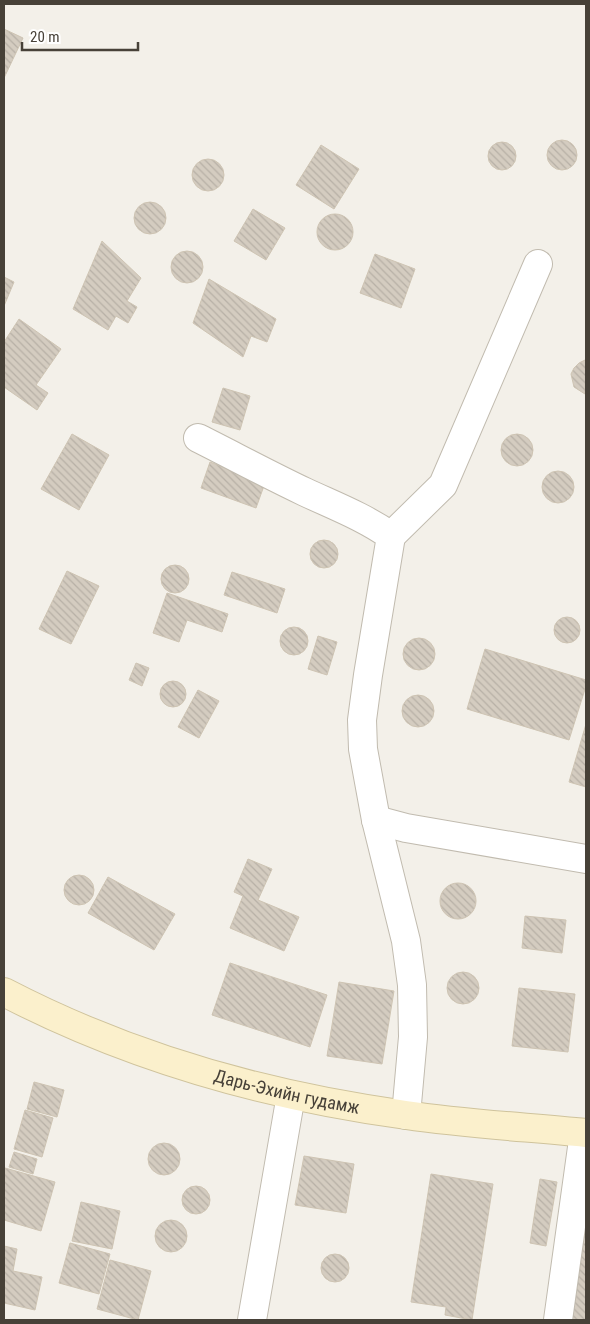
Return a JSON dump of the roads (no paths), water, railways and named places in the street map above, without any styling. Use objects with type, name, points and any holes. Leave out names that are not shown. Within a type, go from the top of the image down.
[{"type":"main road","name":"Дарь-Эхийн гудамж","points":[[4,992],[27,1004],[126,1046],[209,1074],[291,1095],[406,1115],[585,1133]]},
{"type":"street","points":[[406,1115],[413,1037],[412,985],[406,941],[376,820],[363,749],[362,720],[391,536],[443,485],[538,264]]},
{"type":"street","points":[[198,438],[305,492],[352,512],[391,536]]},
{"type":"street","points":[[376,820],[406,828],[586,859]]},
{"type":"street","points":[[252,1320],[291,1095]]},
{"type":"street","points":[[558,1320],[585,1133]]}]
